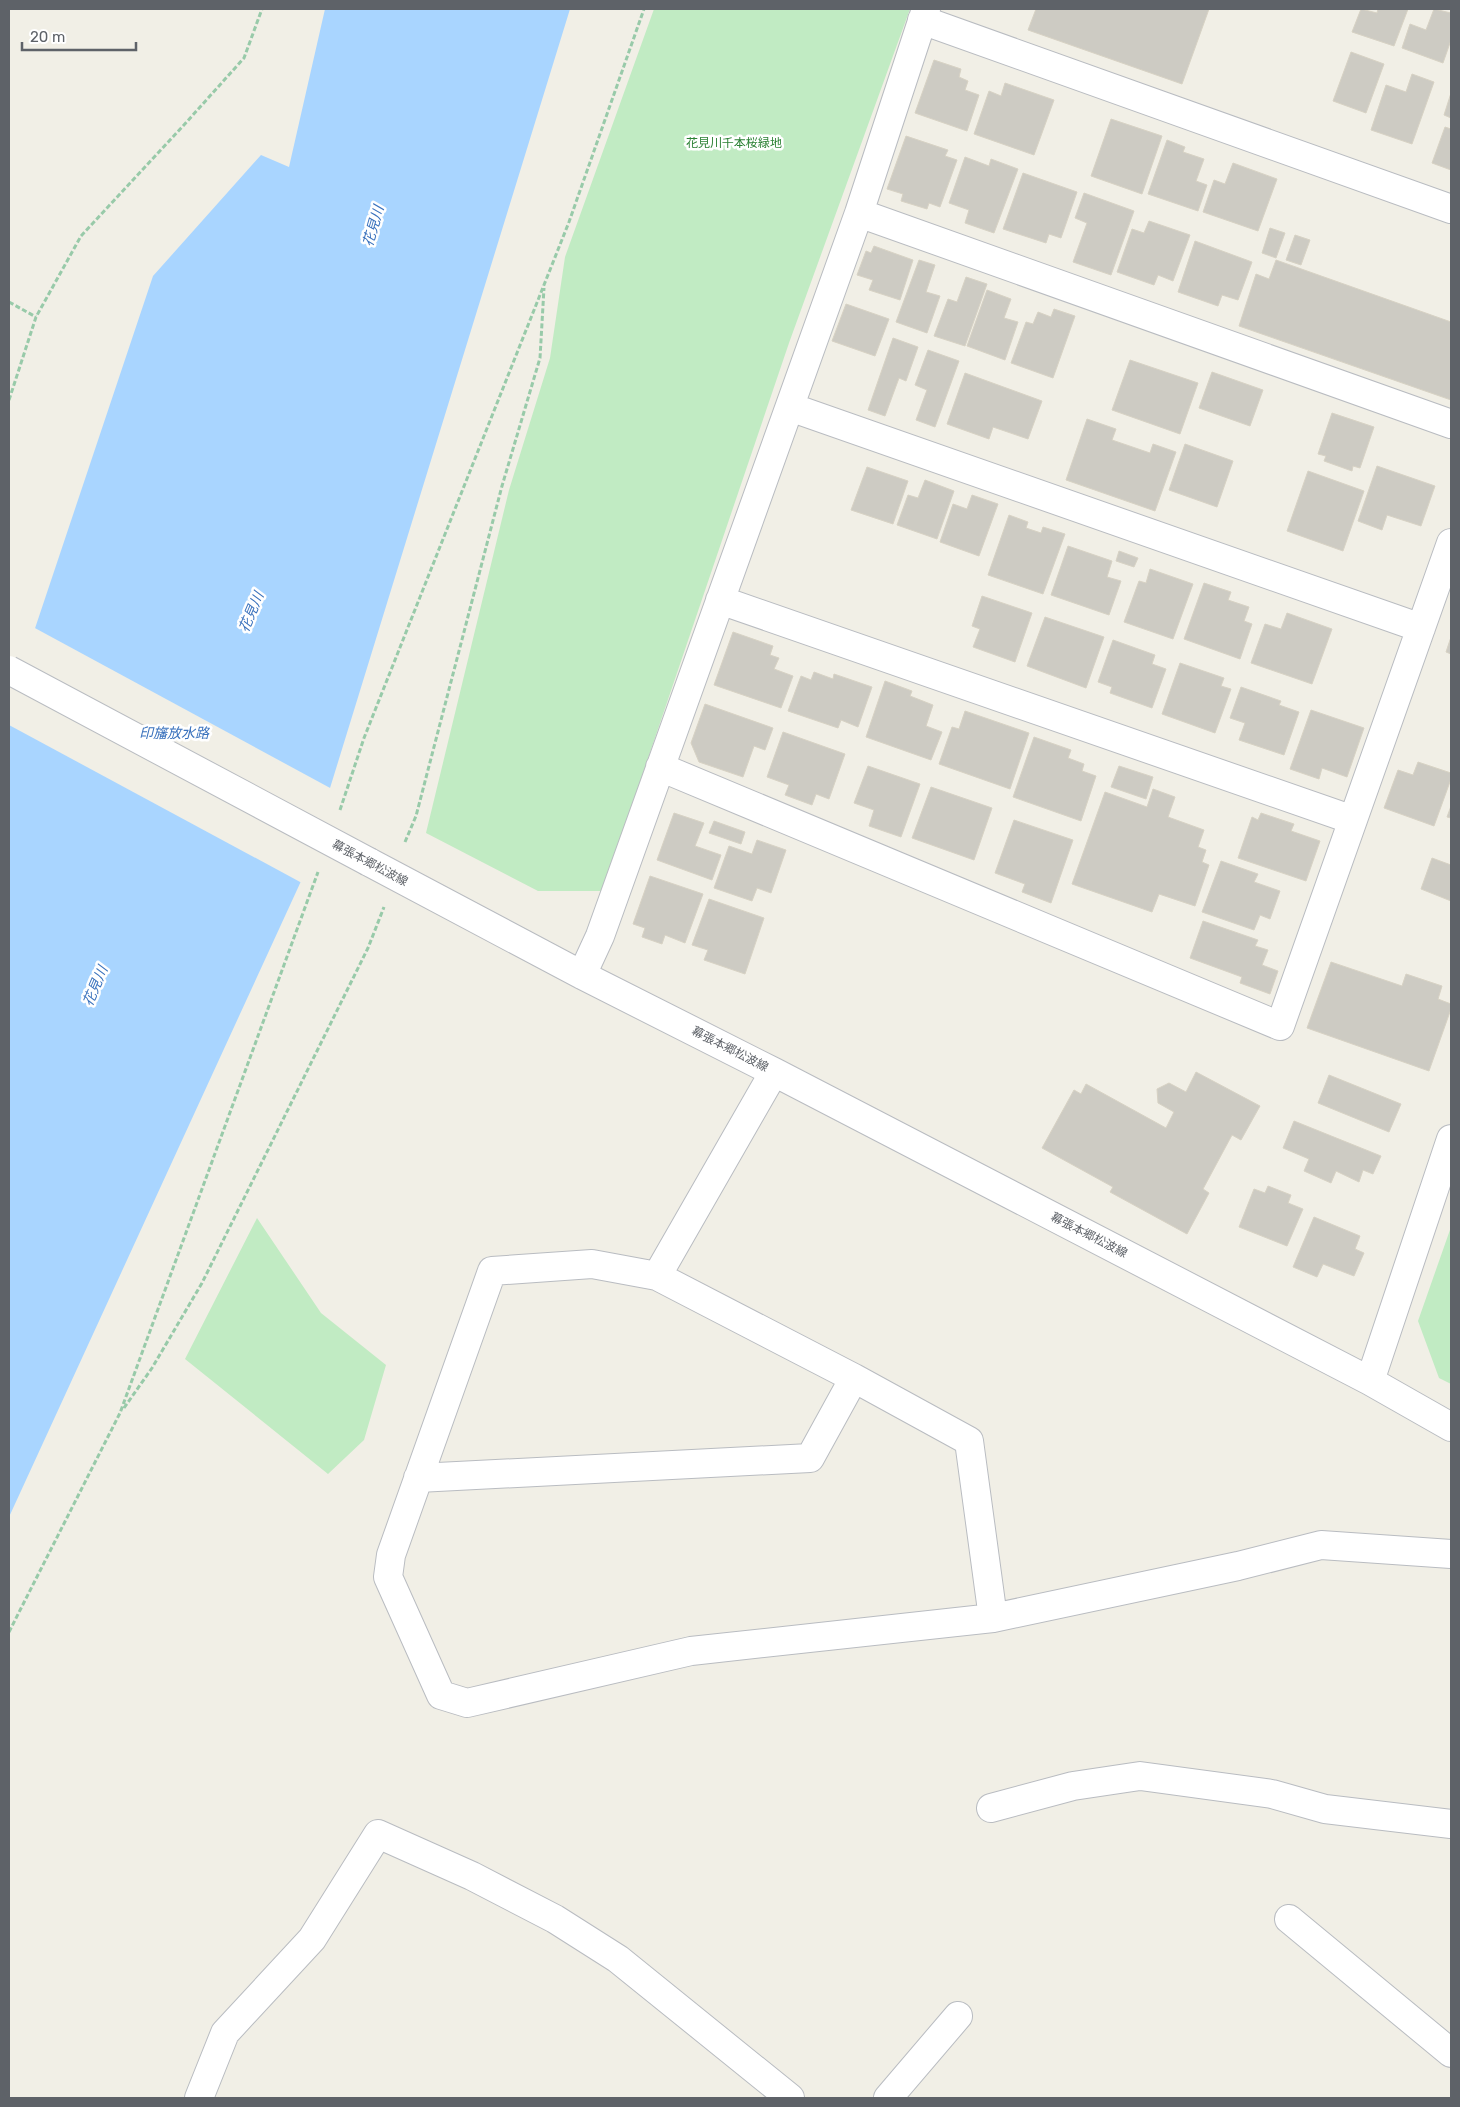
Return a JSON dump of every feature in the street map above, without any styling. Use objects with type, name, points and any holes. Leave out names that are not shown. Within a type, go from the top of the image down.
[{"type":"street","points":[[582,975],[600,936],[790,407],[859,213],[924,14],[1451,209]]},
{"type":"street","points":[[859,213],[1451,424]]},
{"type":"street","points":[[790,407],[1421,628]]},
{"type":"street","points":[[660,767],[1280,1026],[1451,543]]},
{"type":"street","points":[[720,600],[1353,820]]},
{"type":"street","name":"幕張本郷松波線","points":[[9,670],[582,975],[774,1072],[1370,1381],[1451,1426]]},
{"type":"street","points":[[658,1276],[774,1072]]},
{"type":"street","points":[[1370,1381],[1451,1139]]},
{"type":"street","points":[[993,1618],[969,1441],[854,1378],[658,1276],[592,1264],[492,1271],[391,1556],[388,1578],[440,1695],[467,1702],[691,1651],[993,1618],[1238,1566],[1321,1545],[1451,1554]]},
{"type":"street","points":[[418,1478],[810,1458],[854,1378]]},
{"type":"street","points":[[991,1808],[1073,1786],[1140,1776],[1272,1794],[1325,1809],[1451,1824]]},
{"type":"street","points":[[199,2098],[225,2033],[312,1939],[378,1834],[472,1876],[547,1914],[618,1959],[790,2098]]},
{"type":"street","points":[[1289,1919],[1451,2054]]},
{"type":"street","points":[[888,2098],[958,2016]]},
{"type":"path","points":[[9,400],[36,317],[80,236],[244,58],[262,9]]},
{"type":"path","points":[[405,844],[416,816],[502,486],[540,358],[544,285]]},
{"type":"path","points":[[9,302],[36,317]]},
{"type":"path","points":[[120,1413],[152,1368],[202,1283],[368,948],[386,901]]},
{"type":"green space","name":"花見川千本桜緑地","points":[[654,9],[910,9],[789,343],[603,891],[538,891],[426,833],[509,490],[550,358],[565,257]]},
{"type":"green space","points":[[257,1218],[321,1313],[386,1365],[364,1440],[328,1474],[185,1359]]},
{"type":"green space","points":[[1451,1227],[1451,1384],[1439,1378],[1418,1321]]},
{"type":"water","name":"印旛放水路","points":[[325,9],[570,9],[302,879],[9,1517],[9,706],[153,276],[261,155],[289,167]]},
{"type":"pier","points":[[33,627],[332,789],[302,883],[9,725],[9,698]]},
{"type":"building","points":[[1036,9],[1209,9],[1182,84],[1028,30]]},
{"type":"building","points":[[1361,9],[1377,13],[1378,9],[1408,9],[1394,46],[1352,32]]},
{"type":"building","points":[[1434,9],[1451,13],[1451,40],[1443,63],[1402,48],[1410,24],[1426,30]]},
{"type":"building","points":[[1351,52],[1384,64],[1366,113],[1333,101]]},
{"type":"building","points":[[934,60],[961,69],[959,77],[968,81],[965,90],[979,95],[967,131],[915,113]]},
{"type":"building","points":[[1412,74],[1434,82],[1412,144],[1371,130],[1386,85],[1406,92]]},
{"type":"building","points":[[1005,83],[1054,100],[1034,155],[974,134],[989,91],[1001,96]]},
{"type":"building","points":[[1451,93],[1451,118],[1444,115]]},
{"type":"building","points":[[1111,119],[1162,136],[1142,194],[1091,176]]},
{"type":"building","points":[[1445,127],[1451,129],[1451,170],[1432,163]]},
{"type":"building","points":[[906,136],[948,150],[945,156],[957,160],[940,207],[929,203],[927,209],[901,201],[903,194],[887,189]]},
{"type":"building","points":[[1167,140],[1185,147],[1183,152],[1204,159],[1196,181],[1207,185],[1198,211],[1148,194]]},
{"type":"building","points":[[965,157],[989,166],[991,159],[1018,169],[994,233],[965,223],[969,210],[949,203]]},
{"type":"building","points":[[1233,163],[1277,179],[1258,231],[1203,212],[1214,180],[1225,184]]},
{"type":"building","points":[[1023,173],[1077,192],[1061,238],[1049,234],[1046,243],[1003,229]]},
{"type":"building","points":[[1084,193],[1134,211],[1111,275],[1073,262],[1087,223],[1075,218]]},
{"type":"building","points":[[1149,221],[1190,235],[1173,281],[1158,275],[1154,285],[1117,272],[1132,229],[1144,233]]},
{"type":"building","points":[[1270,228],[1285,233],[1276,258],[1262,253]]},
{"type":"building","points":[[1295,235],[1310,240],[1301,265],[1286,260]]},
{"type":"building","points":[[1195,241],[1252,262],[1238,300],[1222,295],[1218,306],[1178,292]]},
{"type":"building","points":[[874,246],[913,260],[900,300],[869,290],[873,280],[857,275],[866,251],[871,253]]},
{"type":"building","points":[[919,260],[935,265],[926,292],[940,296],[927,333],[896,322]]},
{"type":"building","points":[[1276,260],[1451,322],[1451,400],[1239,326],[1256,274],[1269,279]]},
{"type":"building","points":[[966,277],[987,284],[965,346],[934,336],[948,299],[957,302]]},
{"type":"building","points":[[987,290],[1011,299],[1004,318],[1018,322],[1005,360],[967,346]]},
{"type":"building","points":[[846,304],[889,319],[875,356],[832,341]]},
{"type":"building","points":[[1054,309],[1075,316],[1053,378],[1011,363],[1026,322],[1033,324],[1038,312],[1051,317]]},
{"type":"building","points":[[893,338],[918,347],[906,381],[899,378],[885,416],[868,410]]},
{"type":"building","points":[[928,350],[959,361],[935,427],[916,420],[927,390],[915,385]]},
{"type":"building","points":[[1130,360],[1198,383],[1180,434],[1112,410]]},
{"type":"building","points":[[1212,372],[1263,390],[1250,426],[1199,408]]},
{"type":"building","points":[[965,373],[1042,401],[1028,439],[993,427],[989,439],[947,424]]},
{"type":"building","points":[[1332,413],[1374,427],[1360,468],[1353,466],[1352,471],[1324,461],[1326,456],[1318,454]]},
{"type":"building","points":[[1087,419],[1116,429],[1112,440],[1150,453],[1153,444],[1176,452],[1155,511],[1066,480]]},
{"type":"building","points":[[1185,444],[1233,461],[1217,507],[1169,490]]},
{"type":"building","points":[[1377,466],[1435,486],[1421,526],[1387,515],[1382,530],[1358,521]]},
{"type":"building","points":[[867,467],[908,481],[893,524],[851,510]]},
{"type":"building","points":[[1308,471],[1364,491],[1343,551],[1287,531]]},
{"type":"building","points":[[925,480],[954,491],[937,539],[897,525],[908,495],[918,498]]},
{"type":"building","points":[[972,495],[998,504],[979,556],[940,542],[953,504],[967,509]]},
{"type":"building","points":[[1009,515],[1028,522],[1026,528],[1041,533],[1043,527],[1065,534],[1043,594],[988,575]]},
{"type":"building","points":[[1068,546],[1112,561],[1107,577],[1121,581],[1109,615],[1051,595]]},
{"type":"building","points":[[1119,551],[1138,558],[1134,567],[1116,561]]},
{"type":"building","points":[[1150,569],[1193,584],[1173,639],[1124,622],[1139,581],[1146,583]]},
{"type":"building","points":[[1204,583],[1231,592],[1228,600],[1249,607],[1244,621],[1252,624],[1240,659],[1184,639]]},
{"type":"building","points":[[982,596],[1032,613],[1015,662],[973,647],[980,629],[972,626]]},
{"type":"building","points":[[1287,613],[1332,629],[1312,684],[1251,663],[1265,624],[1281,629]]},
{"type":"building","points":[[1045,617],[1104,637],[1086,688],[1027,666]]},
{"type":"building","points":[[733,632],[773,646],[770,655],[779,658],[774,669],[793,676],[781,708],[714,685]]},
{"type":"building","points":[[1451,637],[1451,654],[1446,652]]},
{"type":"building","points":[[1113,640],[1155,655],[1152,664],[1166,669],[1152,708],[1110,693],[1112,687],[1098,682]]},
{"type":"building","points":[[1180,663],[1224,678],[1221,686],[1231,689],[1215,733],[1162,714]]},
{"type":"building","points":[[814,672],[833,679],[834,674],[872,687],[858,727],[841,720],[838,728],[788,711],[801,676],[811,680]]},
{"type":"building","points":[[885,681],[912,691],[910,696],[933,705],[926,726],[942,732],[931,760],[866,737]]},
{"type":"building","points":[[1241,687],[1281,701],[1279,705],[1299,712],[1284,755],[1239,740],[1245,723],[1230,718]]},
{"type":"building","points":[[705,704],[773,728],[765,750],[754,746],[743,777],[699,762],[691,743]]},
{"type":"building","points":[[1311,710],[1364,728],[1347,777],[1322,768],[1319,779],[1290,769]]},
{"type":"building","points":[[965,711],[1029,733],[1010,789],[939,764],[952,727],[959,729]]},
{"type":"building","points":[[783,732],[845,754],[829,799],[816,794],[812,805],[785,795],[789,785],[767,777]]},
{"type":"building","points":[[1034,737],[1071,750],[1068,758],[1084,764],[1082,771],[1096,776],[1081,821],[1013,797]]},
{"type":"building","points":[[1418,762],[1451,773],[1451,779],[1434,826],[1384,808],[1398,770],[1413,775]]},
{"type":"building","points":[[868,766],[920,784],[901,837],[869,826],[874,810],[854,803]]},
{"type":"building","points":[[1119,766],[1153,777],[1146,799],[1111,787]]},
{"type":"building","points":[[931,787],[992,808],[974,860],[912,838]]},
{"type":"building","points":[[1153,789],[1175,797],[1168,817],[1204,830],[1198,847],[1206,850],[1202,862],[1209,865],[1195,906],[1159,894],[1152,912],[1072,884],[1105,792],[1147,807]]},
{"type":"building","points":[[1451,806],[1451,818],[1447,817]]},
{"type":"building","points":[[674,813],[704,823],[695,846],[721,855],[712,880],[657,860]]},
{"type":"building","points":[[1261,813],[1294,824],[1291,831],[1320,841],[1306,881],[1238,858],[1252,817],[1258,820]]},
{"type":"building","points":[[1014,820],[1073,840],[1051,903],[1022,892],[1025,884],[995,873]]},
{"type":"building","points":[[714,821],[745,832],[741,844],[709,833]]},
{"type":"building","points":[[757,840],[786,850],[771,893],[757,888],[752,901],[714,888],[729,846],[752,854]]},
{"type":"building","points":[[1432,858],[1451,865],[1451,901],[1421,889]]},
{"type":"building","points":[[1221,861],[1258,874],[1254,882],[1280,891],[1270,919],[1260,915],[1254,930],[1202,912]]},
{"type":"building","points":[[650,876],[703,894],[685,943],[665,935],[662,944],[642,937],[645,928],[633,924]]},
{"type":"building","points":[[709,899],[764,918],[745,974],[704,960],[708,950],[692,945]]},
{"type":"building","points":[[1203,921],[1258,940],[1255,946],[1268,950],[1262,965],[1278,971],[1270,994],[1240,983],[1242,977],[1190,958]]},
{"type":"building","points":[[1331,962],[1402,986],[1406,974],[1442,986],[1438,999],[1451,1004],[1451,1009],[1429,1071],[1307,1028]]},
{"type":"building","points":[[1196,1072],[1260,1106],[1241,1140],[1232,1135],[1203,1189],[1209,1193],[1187,1234],[1110,1192],[1113,1187],[1042,1148],[1074,1090],[1081,1094],[1086,1084],[1166,1128],[1174,1112],[1158,1103],[1157,1089],[1169,1083],[1186,1092]]},
{"type":"building","points":[[1329,1075],[1401,1104],[1389,1132],[1318,1103]]},
{"type":"building","points":[[1294,1121],[1381,1156],[1373,1174],[1363,1170],[1359,1182],[1336,1171],[1331,1183],[1304,1171],[1309,1159],[1283,1148]]},
{"type":"building","points":[[1268,1186],[1291,1195],[1288,1203],[1303,1209],[1287,1246],[1239,1227],[1254,1189],[1265,1193]]},
{"type":"building","points":[[1314,1217],[1360,1236],[1355,1249],[1364,1253],[1354,1276],[1323,1264],[1317,1277],[1293,1267]]},
{"type":"water label","name":"花見川","points":[[373,226]]},
{"type":"water label","name":"花見川","points":[[251,612]]},
{"type":"water label","name":"花見川","points":[[95,986]]}]
